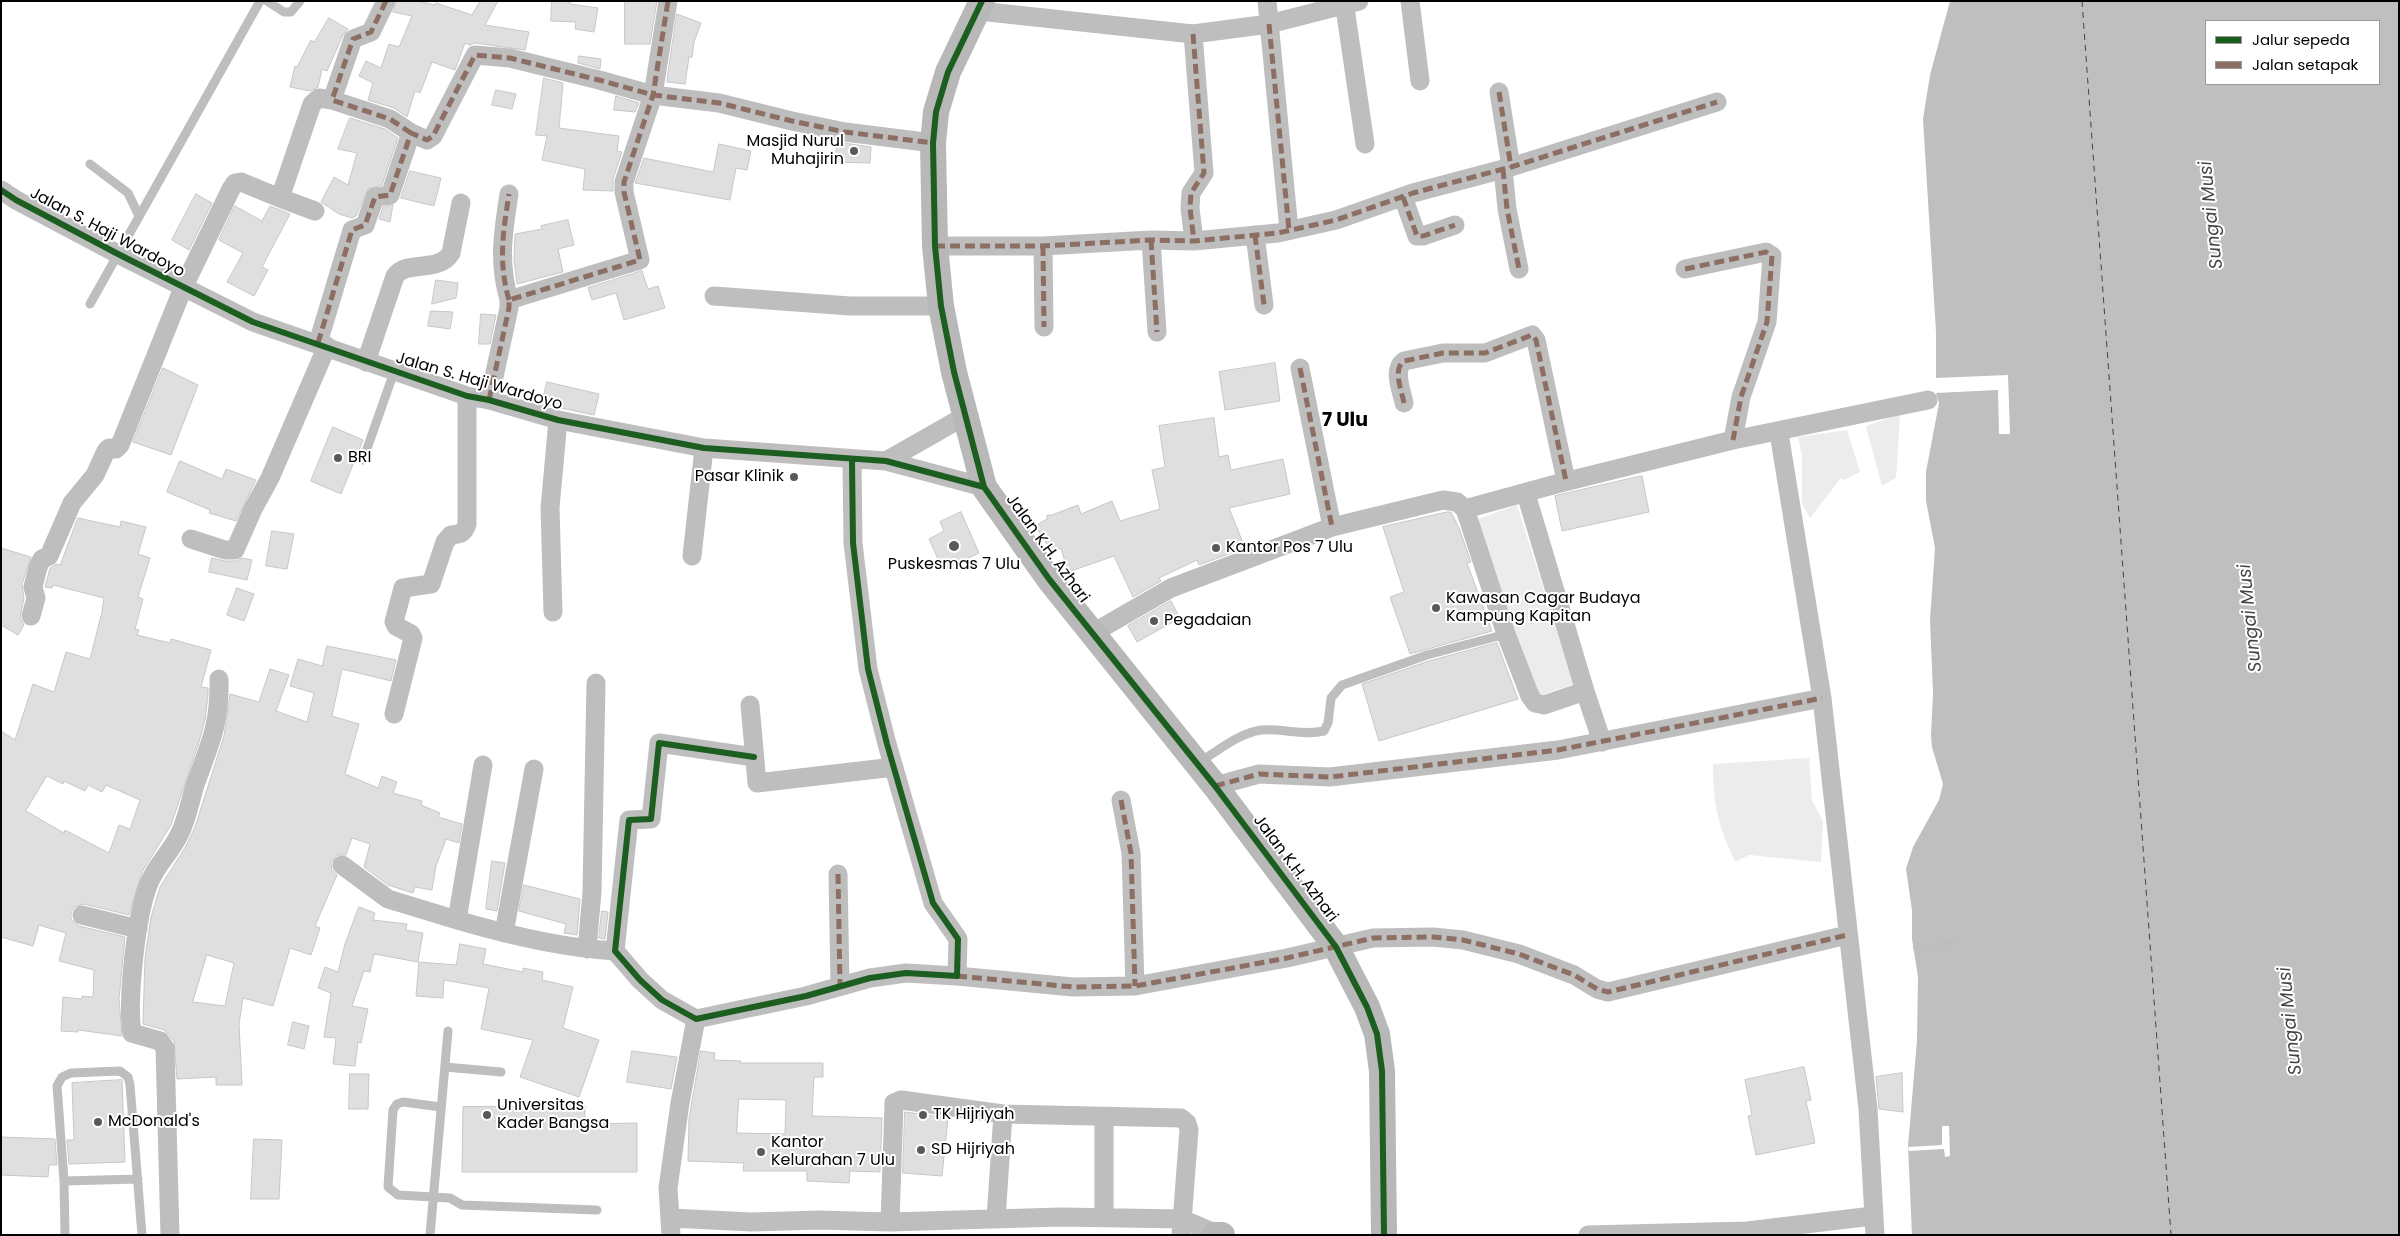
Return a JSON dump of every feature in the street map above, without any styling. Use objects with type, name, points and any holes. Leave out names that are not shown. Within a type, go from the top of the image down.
[{"type":"street","points":[[332,100],[353,39],[371,32],[386,1]]},
{"type":"street","points":[[509,300],[639,261],[640,256],[624,192],[624,182],[653,95],[668,1]]},
{"type":"street","points":[[1267,1],[1289,230]]},
{"type":"street","points":[[1410,1],[1420,81]]},
{"type":"street","points":[[981,6],[1193,34],[1269,24],[1349,3],[1365,144]]},
{"type":"street","name":"Jalan K.H. Azhari","points":[[981,6],[948,72],[941,92],[933,143],[935,246],[941,306],[954,372],[984,487],[1049,579],[1215,786],[1336,947],[1367,1007],[1377,1034],[1382,1070],[1384,1235]]},
{"type":"street","points":[[1193,34],[1204,173],[1191,193],[1190,212],[1194,241]]},
{"type":"street","points":[[280,198],[314,99],[332,100],[390,119],[411,133],[427,140],[433,136],[472,57],[478,54],[519,60],[653,95],[720,102],[792,121],[845,132],[933,143]]},
{"type":"street","points":[[1499,92],[1507,168],[1507,209],[1519,269]]},
{"type":"street","points":[[935,246],[1043,246],[1151,240],[1194,241],[1274,234],[1336,220],[1403,197],[1507,168],[1716,102]]},
{"type":"street","points":[[191,539],[225,550],[235,550],[253,509],[270,478],[323,345],[351,233],[365,225],[375,196],[390,195],[411,133]]},
{"type":"street","points":[[31,616],[36,598],[33,587],[39,563],[42,559],[49,556],[72,503],[95,474],[106,451],[109,448],[116,449],[120,445],[183,288],[235,183],[241,182],[315,210]]},
{"type":"street","name":"Jalan S. Haji Wardoyo","points":[[1,190],[16,200],[118,254],[252,322],[467,396],[489,400],[558,420],[704,448],[886,461],[984,487]]},
{"type":"street","points":[[489,400],[509,308],[502,265],[501,243],[509,194]]},
{"type":"street","points":[[1403,197],[1417,236],[1423,236],[1455,225]]},
{"type":"street","points":[[366,362],[395,276],[404,270],[439,264],[447,259],[451,253],[461,203]]},
{"type":"street","points":[[1255,235],[1264,304]]},
{"type":"street","points":[[1151,240],[1157,332]]},
{"type":"street","points":[[1043,246],[1044,327]]},
{"type":"street","points":[[1685,270],[1766,252],[1772,256],[1767,322],[1741,398],[1733,440]]},
{"type":"street","points":[[714,296],[857,306],[941,306]]},
{"type":"street","points":[[1404,403],[1398,374],[1399,365],[1404,361],[1443,353],[1485,353],[1532,335],[1536,340],[1563,482]]},
{"type":"street","points":[[1300,368],[1332,527]]},
{"type":"street","points":[[394,714],[412,638],[411,634],[396,626],[394,622],[401,591],[406,587],[431,584],[445,542],[451,535],[460,534],[465,530],[467,524],[467,396]]},
{"type":"street","points":[[1465,509],[1526,494],[1563,482],[1733,440],[1928,400]]},
{"type":"street","points":[[886,461],[965,416]]},
{"type":"street","points":[[553,612],[550,508],[558,420]]},
{"type":"street","points":[[1588,1235],[1874,1225],[1868,1109],[1847,935],[1822,698],[1779,433]]},
{"type":"street","points":[[692,556],[704,448]]},
{"type":"street","points":[[852,460],[852,543],[868,669],[933,903],[958,939],[957,976]]},
{"type":"street","points":[[1526,494],[1602,742]]},
{"type":"street","points":[[1093,632],[1171,588],[1332,527],[1443,500],[1457,502],[1465,509],[1506,634],[1530,696],[1535,703],[1544,705],[1585,691]]},
{"type":"street","points":[[170,1235],[165,1048],[162,1043],[134,1034],[132,1031],[132,986],[138,928],[148,885],[180,833],[212,740],[220,707],[219,679]]},
{"type":"street","points":[[587,949],[592,892],[596,683]]},
{"type":"street","points":[[1215,786],[1259,774],[1330,776],[1540,752],[1602,742],[1822,698]]},
{"type":"street","points":[[750,705],[756,783],[894,767]]},
{"type":"street","points":[[615,951],[629,820],[651,819],[659,743],[754,757]]},
{"type":"street","points":[[457,920],[483,765]]},
{"type":"street","points":[[504,934],[534,769]]},
{"type":"street","points":[[1121,800],[1131,853],[1135,986]]},
{"type":"street","points":[[342,865],[388,899],[504,934],[587,949],[615,951],[640,980],[694,1032]]},
{"type":"street","points":[[838,874],[840,985]]},
{"type":"street","points":[[82,915],[138,928]]},
{"type":"street","points":[[694,1032],[840,985],[870,978],[906,973],[1073,987],[1135,986],[1377,938],[1433,937],[1463,940],[1519,954],[1574,975],[1601,991],[1608,992],[1847,935]]},
{"type":"street","points":[[694,1032],[680,1103],[668,1188],[670,1226],[819,1220],[890,1222],[1104,1218],[1182,1227],[1222,1235]]},
{"type":"street","points":[[890,1222],[894,1103],[901,1100],[1004,1114],[1181,1118],[1187,1123],[1189,1130],[1182,1227]]},
{"type":"street","points":[[996,1219],[1004,1114]]},
{"type":"street","points":[[1104,1117],[1104,1218]]},
{"type":"lane","points":[[90,304],[260,1]]},
{"type":"lane","points":[[267,1],[284,12],[291,12],[300,1]]},
{"type":"lane","points":[[90,164],[128,193],[139,216]]},
{"type":"lane","points":[[363,460],[394,372]]},
{"type":"lane","points":[[1197,764],[1245,734],[1262,730],[1314,733],[1324,731],[1328,723],[1330,698],[1342,685],[1427,655],[1506,634]]},
{"type":"lane","points":[[430,1235],[448,1031]]},
{"type":"lane","points":[[445,1067],[501,1072]]},
{"type":"lane","points":[[64,1235],[64,1181],[56,1086],[62,1077],[71,1073],[120,1070],[128,1077],[130,1085],[142,1235]]},
{"type":"lane","points":[[441,1108],[403,1102],[397,1104],[393,1110],[388,1187],[398,1195],[450,1198],[462,1205],[597,1210]]},
{"type":"lane","points":[[64,1181],[138,1179]]},
{"type":"path","points":[[1913,948],[1956,942]]},
{"type":"shaded area","points":[[1900,414],[1896,478],[1882,486],[1866,426]]},
{"type":"shaded area","points":[[1847,430],[1860,472],[1844,480],[1841,478],[1810,518],[1802,504],[1802,456],[1798,437]]},
{"type":"shaded area","points":[[1517,505],[1574,684],[1538,696],[1475,520]]},
{"type":"shaded area","points":[[1809,758],[1812,800],[1823,822],[1821,862],[1749,855],[1735,862],[1724,836],[1715,804],[1713,764]]},
{"type":"water","name":"Sungai Musi","points":[[1950,1],[2399,1],[2399,1235],[1912,1235],[1908,1146],[1917,1040],[1918,977],[1912,939],[1912,910],[1906,869],[1913,847],[1939,800],[1943,784],[1932,747],[1931,735],[1933,693],[1930,620],[1935,548],[1926,501],[1926,472],[1939,403],[1936,393],[1936,332],[1923,119],[1930,75]]},
{"type":"pier","points":[[2008,375],[2010,434],[1999,434],[1998,390],[1936,393],[1935,378]]},
{"type":"pier","points":[[1942,1126],[1949,1126],[1950,1156],[1945,1157],[1944,1149],[1909,1151],[1908,1147],[1942,1145]]},
{"type":"building","points":[[397,1],[418,1],[435,5],[436,3],[472,15],[480,1],[498,1],[485,25],[529,32],[525,50],[475,43],[469,45],[465,43],[455,70],[432,62],[420,93],[415,91],[407,117],[394,108],[368,100],[373,83],[359,76],[366,61],[381,68],[389,44],[399,47],[412,16],[393,12]]},
{"type":"building","points":[[552,1],[570,1],[570,4],[598,8],[594,32],[575,29],[576,22],[551,21]]},
{"type":"building","points":[[625,1],[657,1],[650,44],[625,44]]},
{"type":"building","points":[[677,14],[701,23],[694,42],[692,57],[689,57],[685,84],[667,82]]},
{"type":"building","points":[[329,18],[348,29],[343,35],[327,71],[322,69],[318,87],[310,91],[290,87],[295,66],[297,67],[311,40],[314,42]]},
{"type":"building","points":[[579,56],[601,59],[600,69],[578,63]]},
{"type":"building","points":[[544,78],[563,83],[559,128],[619,136],[617,151],[622,152],[613,179],[613,191],[583,190],[585,169],[542,160],[547,136],[536,135]]},
{"type":"building","points":[[496,90],[516,94],[512,109],[492,105]]},
{"type":"building","points":[[616,96],[639,103],[635,112],[614,110]]},
{"type":"building","points":[[350,118],[385,129],[398,138],[382,185],[368,189],[356,216],[352,218],[339,214],[321,202],[334,177],[348,185],[357,153],[338,149]]},
{"type":"building","name":"Masjid Nurul Muhajirin","points":[[837,142],[871,147],[870,163],[836,162]]},
{"type":"building","points":[[719,144],[751,151],[747,170],[736,168],[730,200],[635,183],[644,158],[713,172]]},
{"type":"building","points":[[410,171],[441,178],[434,206],[401,198]]},
{"type":"building","points":[[196,194],[212,203],[189,250],[172,240]]},
{"type":"building","points":[[393,205],[390,222],[379,219],[383,207]]},
{"type":"building","points":[[235,206],[262,221],[270,206],[290,214],[262,267],[268,270],[254,296],[227,282],[243,253],[219,240]]},
{"type":"building","points":[[568,220],[574,245],[558,249],[563,272],[517,284],[514,259],[515,234],[542,229],[541,226]]},
{"type":"building","points":[[642,271],[648,289],[658,286],[665,308],[624,320],[616,293],[592,300],[588,288]]},
{"type":"building","points":[[436,280],[458,283],[456,298],[432,304]]},
{"type":"building","points":[[431,311],[453,312],[450,329],[428,326]]},
{"type":"building","points":[[481,314],[496,315],[490,344],[479,344]]},
{"type":"building","points":[[1275,363],[1280,401],[1225,410],[1219,372]]},
{"type":"building","points":[[163,368],[198,385],[171,455],[133,442]]},
{"type":"building","points":[[547,382],[599,394],[594,415],[542,404]]},
{"type":"building","points":[[1214,418],[1219,457],[1228,455],[1231,470],[1283,459],[1290,494],[1229,508],[1245,548],[1199,565],[1197,560],[1159,578],[1161,581],[1133,597],[1114,556],[1068,572],[1061,548],[1053,553],[1035,526],[1047,519],[1047,515],[1052,515],[1078,505],[1081,514],[1112,501],[1120,521],[1160,509],[1152,470],[1165,467],[1159,426]]},
{"type":"building","name":"BRI","points":[[333,427],[363,440],[341,494],[311,481]]},
{"type":"building","points":[[180,461],[222,479],[226,469],[256,480],[236,521],[209,513],[210,510],[167,492]]},
{"type":"building","points":[[1642,476],[1649,512],[1562,531],[1555,496]]},
{"type":"building","name":"Puskesmas 7 Ulu","points":[[961,512],[979,553],[943,570],[929,539],[944,531],[940,522]]},
{"type":"building","points":[[1451,512],[1459,528],[1471,562],[1467,563],[1492,631],[1410,654],[1390,597],[1404,592],[1383,527]]},
{"type":"building","points":[[78,518],[120,527],[121,521],[146,527],[138,554],[150,558],[138,597],[143,599],[135,629],[139,630],[137,635],[170,643],[171,639],[211,650],[201,687],[208,688],[208,695],[205,720],[199,742],[171,825],[142,872],[129,915],[84,904],[74,907],[71,913],[71,919],[79,926],[125,937],[119,999],[122,1036],[78,1030],[78,1032],[61,1031],[63,997],[82,999],[82,996],[93,997],[94,970],[59,961],[66,933],[39,925],[33,946],[1,937],[1,731],[15,740],[33,684],[54,692],[66,652],[90,659],[102,612],[104,598],[53,585],[52,588],[45,587],[50,568],[56,564],[60,565]],"holes":[[[47,776],[63,784],[64,781],[85,791],[88,785],[102,792],[106,785],[140,800],[130,829],[119,825],[109,853],[65,830],[64,833],[26,811]]]},
{"type":"building","points":[[272,531],[294,534],[287,569],[266,566]]},
{"type":"building","points":[[1,548],[31,557],[22,584],[24,598],[20,618],[24,625],[18,635],[1,625]]},
{"type":"building","points":[[212,558],[225,561],[236,561],[242,558],[252,560],[247,580],[209,572]]},
{"type":"building","points":[[237,588],[254,594],[244,621],[227,615]]},
{"type":"building","name":"Pegadaian","points":[[1171,601],[1180,618],[1137,642],[1128,626]]},
{"type":"building","points":[[1497,643],[1518,699],[1379,741],[1362,684],[1429,661]]},
{"type":"building","points":[[327,646],[396,660],[391,681],[342,669],[332,716],[359,724],[345,774],[378,788],[382,776],[397,782],[393,793],[422,801],[421,805],[440,813],[438,817],[462,824],[459,843],[446,839],[436,866],[432,890],[415,887],[413,893],[388,885],[364,867],[370,844],[352,838],[346,855],[337,855],[331,863],[332,870],[337,875],[315,926],[320,928],[311,955],[290,948],[273,1006],[243,998],[239,1024],[242,1085],[216,1085],[216,1077],[177,1079],[174,1041],[164,1030],[143,1024],[145,958],[151,917],[160,887],[186,846],[195,827],[224,736],[230,694],[259,702],[270,669],[289,675],[276,711],[307,722],[314,693],[290,686],[298,659],[322,666]],"holes":[[[207,955],[234,963],[225,1006],[193,1002]]]},
{"type":"building","points":[[492,861],[505,863],[497,911],[486,909]]},
{"type":"building","points":[[524,885],[580,899],[577,935],[564,933],[566,924],[519,911]]},
{"type":"building","points":[[359,907],[375,913],[373,920],[407,924],[406,930],[423,933],[418,962],[374,954],[370,972],[364,971],[352,1006],[368,1009],[361,1043],[358,1042],[355,1066],[333,1064],[336,1038],[324,1037],[331,993],[318,988],[325,967],[338,972],[345,944]]},
{"type":"building","points":[[602,911],[608,912],[605,939],[599,938]]},
{"type":"building","points":[[460,944],[486,949],[483,964],[523,972],[523,968],[543,972],[542,980],[573,987],[563,1028],[599,1040],[579,1097],[520,1077],[533,1040],[481,1029],[489,988],[444,980],[443,998],[416,996],[419,962],[456,965]]},
{"type":"building","points":[[293,1022],[309,1026],[304,1049],[288,1045]]},
{"type":"building","points":[[632,1051],[677,1057],[671,1089],[627,1082]]},
{"type":"building","points":[[701,1051],[715,1053],[714,1060],[741,1061],[740,1063],[823,1063],[823,1077],[814,1077],[812,1116],[882,1118],[880,1172],[850,1171],[849,1183],[807,1181],[807,1171],[743,1171],[744,1163],[688,1161],[689,1119]],"holes":[[[739,1099],[786,1100],[785,1134],[737,1133]]]},
{"type":"building","points":[[1804,1067],[1811,1100],[1806,1101],[1815,1143],[1756,1155],[1748,1116],[1752,1115],[1745,1080]]},
{"type":"building","points":[[1902,1073],[1903,1112],[1879,1109],[1876,1077]]},
{"type":"building","points":[[350,1074],[369,1074],[368,1109],[349,1109]]},
{"type":"building","name":"McDonald's","points":[[122,1080],[125,1162],[69,1164],[67,1140],[74,1140],[72,1083]]},
{"type":"building","points":[[585,1106],[585,1124],[637,1123],[637,1172],[462,1172],[463,1107]]},
{"type":"building","name":"SD Hijriyah","points":[[905,1112],[948,1118],[942,1176],[903,1173]]},
{"type":"building","points":[[1,1137],[55,1139],[57,1165],[49,1165],[48,1177],[1,1175]]},
{"type":"building","points":[[254,1139],[282,1140],[279,1199],[251,1199]]},
{"type":"ferry route","points":[[2082,1],[2171,1235]]},
{"type":"marked path","points":[[386,1],[371,32],[353,39],[332,100],[390,119],[411,133]]},
{"type":"marked path","points":[[489,400],[509,308],[509,300],[640,260],[624,192],[624,182],[653,95],[668,1]]},
{"type":"marked path","points":[[1269,24],[1289,230]]},
{"type":"marked path","points":[[1193,34],[1204,173],[1191,193],[1190,208],[1194,241]]},
{"type":"marked path","points":[[318,343],[352,230],[365,225],[375,197],[390,195],[411,133],[427,140],[433,136],[475,55],[510,58],[653,95],[719,103],[845,132],[933,143]]},
{"type":"marked path","points":[[1499,92],[1511,167]]},
{"type":"marked path","points":[[935,246],[1043,246],[1151,240],[1194,241],[1278,233],[1336,220],[1413,193],[1511,167],[1717,102]]},
{"type":"marked path","points":[[1503,169],[1507,209],[1519,269]]},
{"type":"marked path","points":[[509,194],[503,234],[503,260],[509,300]]},
{"type":"marked path","points":[[1403,197],[1417,236],[1423,236],[1455,225]]},
{"type":"marked path","points":[[1255,235],[1264,305]]},
{"type":"marked path","points":[[1151,240],[1157,332]]},
{"type":"marked path","points":[[1043,246],[1044,327]]},
{"type":"marked path","points":[[1685,269],[1766,252],[1772,256],[1767,322],[1741,397],[1733,440]]},
{"type":"marked path","points":[[1404,403],[1398,375],[1400,365],[1404,361],[1443,353],[1485,353],[1532,335],[1536,340],[1566,481]]},
{"type":"marked path","points":[[1300,368],[1332,527]]},
{"type":"marked path","points":[[1215,786],[1259,774],[1330,777],[1558,750],[1822,698]]},
{"type":"marked path","points":[[1121,800],[1131,853],[1135,986]]},
{"type":"marked path","points":[[838,874],[840,985]]},
{"type":"marked path","points":[[957,976],[1073,987],[1135,986],[1287,958],[1373,938],[1433,937],[1463,940],[1519,954],[1574,975],[1597,989],[1608,992],[1847,935]]},
{"type":"cycle path","points":[[982,1],[948,72],[936,112],[933,143],[935,246],[941,306],[954,372],[984,487],[1049,579],[1215,786],[1336,947],[1367,1007],[1377,1034],[1382,1071],[1384,1235]]},
{"type":"cycle path","points":[[1,190],[16,200],[118,254],[253,322],[467,396],[489,400],[558,420],[704,448],[886,461],[984,487]]},
{"type":"cycle path","points":[[754,757],[659,743],[651,819],[629,820],[615,951],[640,980],[662,1000],[696,1019],[806,996],[870,978],[906,973],[957,976],[958,939],[933,903],[887,744],[868,669],[853,543],[852,460]]},
{"type":"place","name":"Masjid Nurul Muhajirin","points":[[854,151]]},
{"type":"place","name":"BRI","points":[[338,458]]},
{"type":"place","name":"Pasar Klinik","points":[[794,477]]},
{"type":"place","name":"Puskesmas 7 Ulu","points":[[954,546]]},
{"type":"place","name":"Kantor Pos 7 Ulu","points":[[1216,548]]},
{"type":"place","name":"Kawasan Cagar Budaya Kampung Kapitan","points":[[1436,608]]},
{"type":"place","name":"Pegadaian","points":[[1154,621]]},
{"type":"place","name":"Universitas Kader Bangsa","points":[[487,1115]]},
{"type":"place","name":"TK Hijriyah","points":[[923,1115]]},
{"type":"place","name":"McDonald's","points":[[98,1122]]},
{"type":"place","name":"SD Hijriyah","points":[[921,1150]]},
{"type":"place","name":"Kantor Kelurahan 7 Ulu","points":[[761,1152]]},
{"type":"district","name":"7 Ulu","points":[[1345,421]]}]
